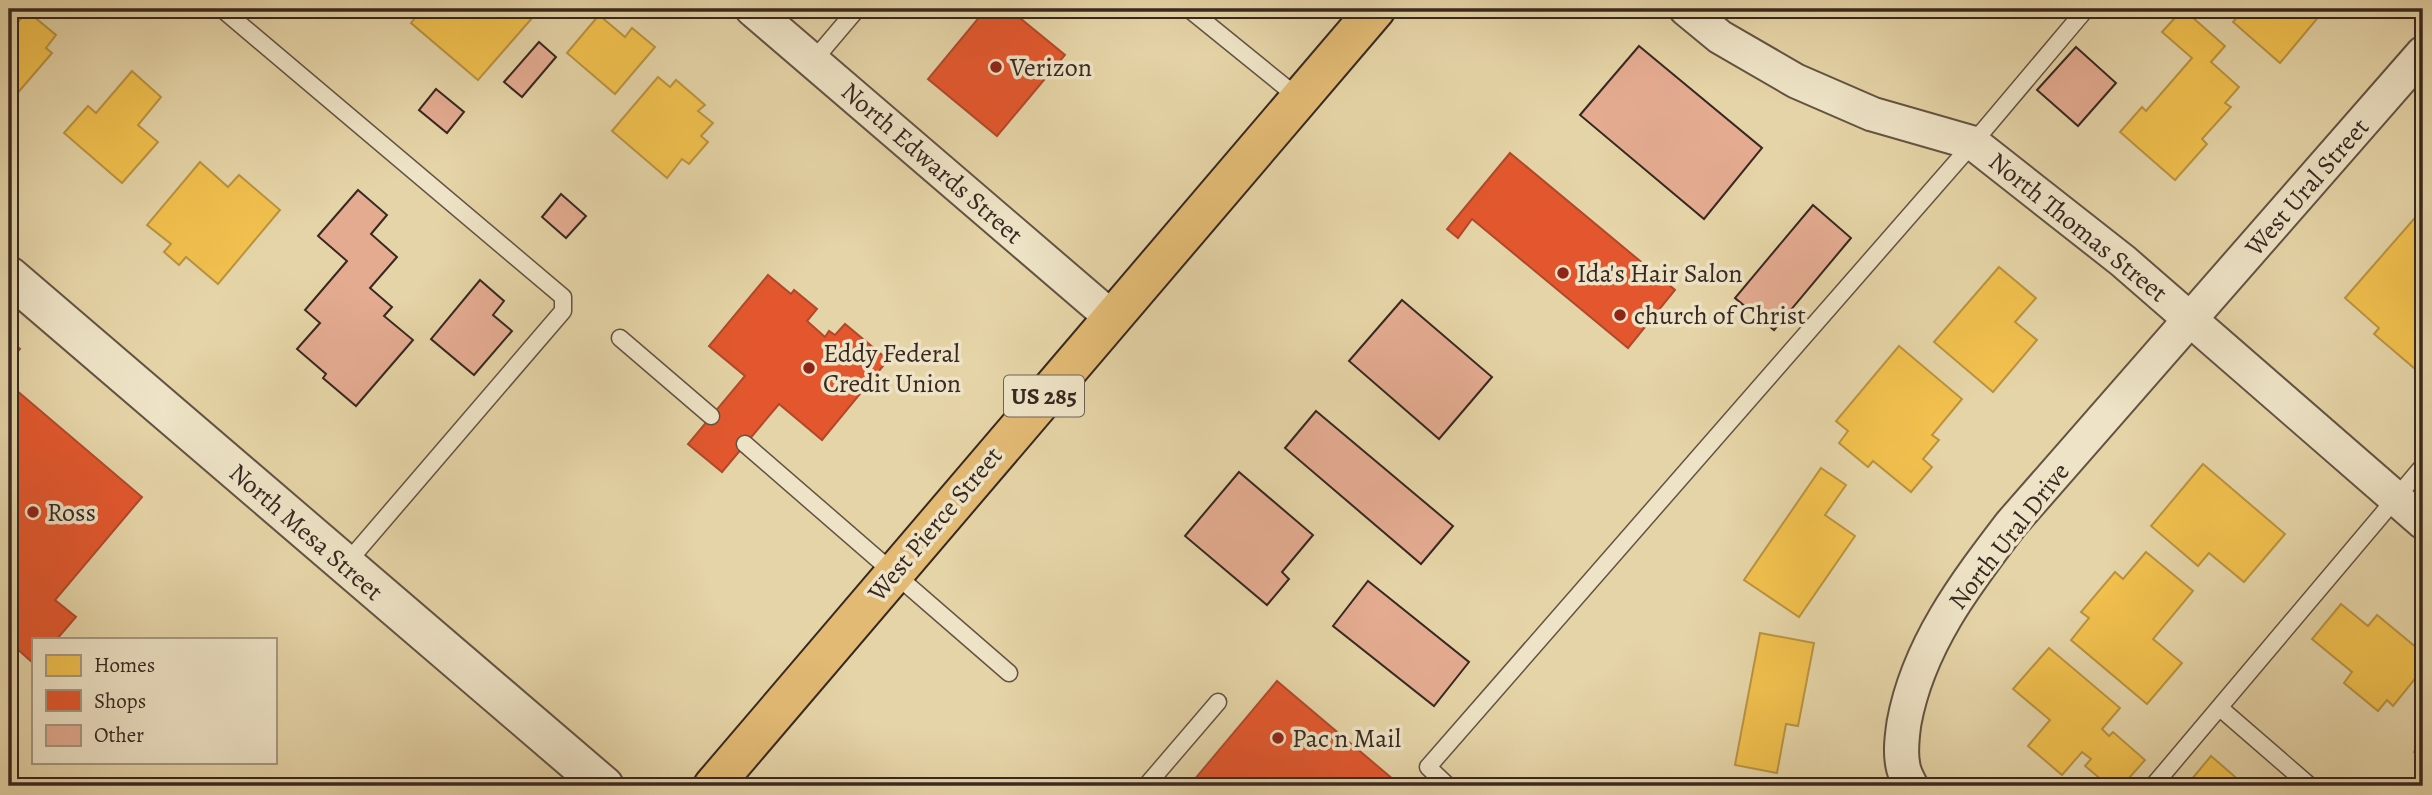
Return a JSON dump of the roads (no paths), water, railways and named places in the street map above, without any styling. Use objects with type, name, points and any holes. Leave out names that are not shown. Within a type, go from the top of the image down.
[{"type":"highway","name":"West Pierce Street","points":[[713,786],[1377,9]]},
{"type":"street","name":"North Edwards Street","points":[[752,9],[1112,318]]},
{"type":"street","name":"North Thomas Street","points":[[1686,9],[1720,37],[1796,81],[1872,114],[1973,143],[2123,261],[2423,522]]},
{"type":"street","name":"West Ural Street","points":[[2191,320],[2423,53]]},
{"type":"street","name":"North Mesa Street","points":[[9,276],[604,786]]},
{"type":"street","name":"North Ural Drive","points":[[1911,786],[1903,766],[1901,742],[1907,706],[1925,653],[1948,612],[2011,524],[2191,320]]},
{"type":"lane","points":[[222,9],[564,298],[563,311],[345,565]]},
{"type":"lane","points":[[813,61],[857,9]]},
{"type":"lane","points":[[1189,9],[1300,99]]},
{"type":"lane","points":[[1448,786],[1428,768],[1973,143],[2086,9]]},
{"type":"lane","points":[[620,338],[711,416]]},
{"type":"lane","points":[[745,444],[1009,673]]},
{"type":"lane","points":[[2153,786],[2423,466]]},
{"type":"lane","points":[[1146,786],[1218,702]]},
{"type":"lane","points":[[2220,708],[2310,786]]},
{"type":"place","name":"Verizon","points":[[996,67]]},
{"type":"place","name":"Ida's Hair Salon","points":[[1563,273]]},
{"type":"place","name":"church of Christ","points":[[1620,315]]},
{"type":"place","name":"Eddy Federal Credit Union","points":[[809,368]]},
{"type":"place","name":"Ross","points":[[33,512]]},
{"type":"place","name":"Pac n Mail","points":[[1278,738]]}]
